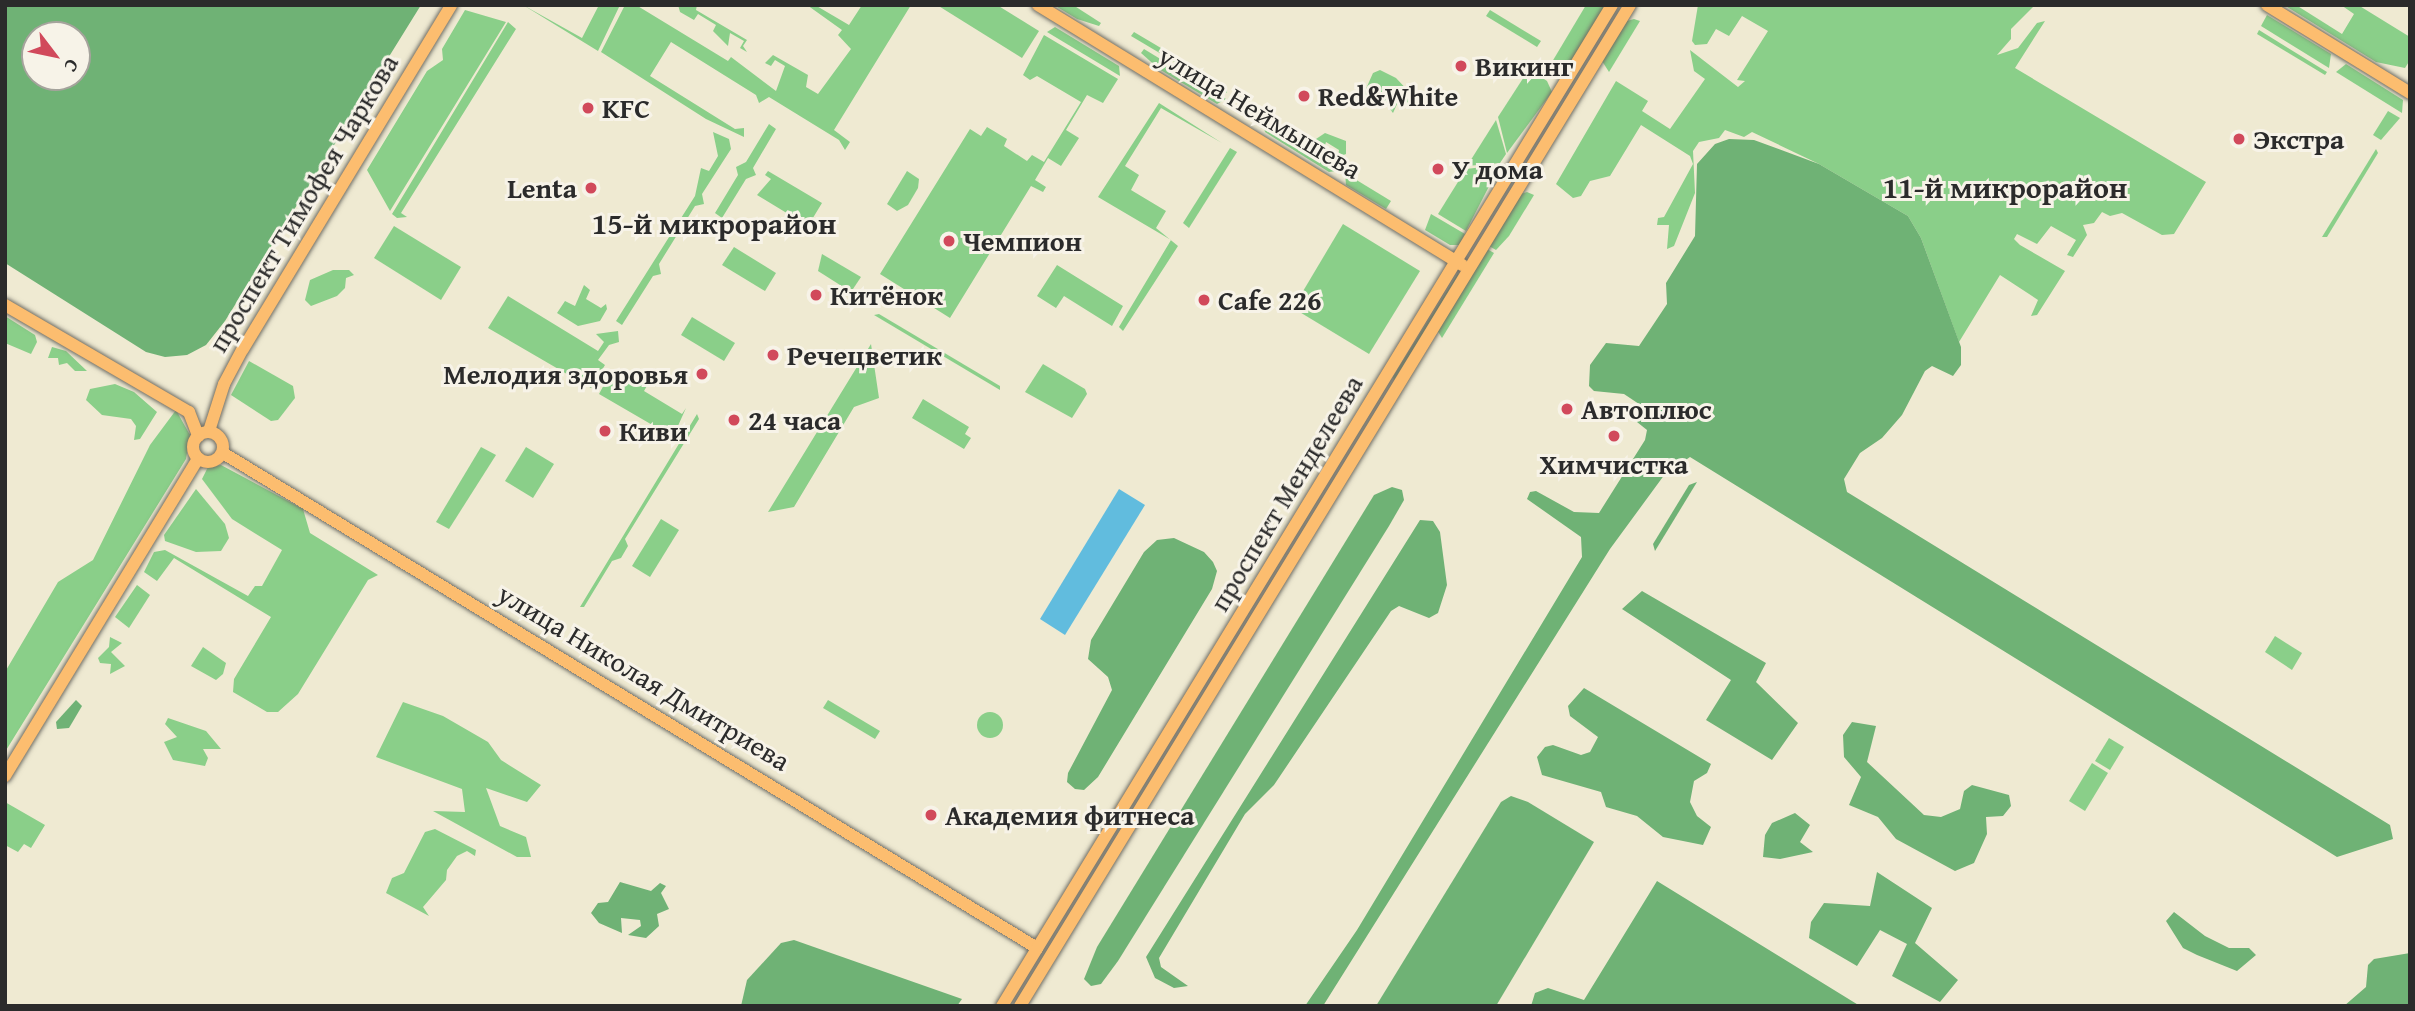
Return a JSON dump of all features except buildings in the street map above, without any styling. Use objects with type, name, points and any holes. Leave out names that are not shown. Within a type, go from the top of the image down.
[{"type":"main road","name":"проспект Тимофея Чаркова","points":[[203,433],[224,384],[243,349],[451,5]]},
{"type":"main road","name":"улица Неймышева","points":[[1038,5],[1469,269]]},
{"type":"main road","name":"проспект Менделеева","points":[[1002,1006],[1612,5]]},
{"type":"main road","points":[[2267,5],[2410,93]]},
{"type":"main road","name":"проспект Менделеева","points":[[1020,1006],[1396,391],[1626,7]]},
{"type":"main road","points":[[5,305],[189,412],[203,433],[221,439],[223,453],[212,462],[198,458],[193,447],[203,433]]},
{"type":"main road","points":[[1382,383],[1396,391]]},
{"type":"main road","name":"улица Николая Дмитриева","points":[[223,453],[1037,948]]},
{"type":"main road","points":[[5,776],[198,458]]},
{"type":"green space","points":[[5,5],[421,5],[225,321],[206,345],[187,355],[165,357],[146,352],[5,263]]},
{"type":"green space","points":[[523,5],[582,38],[599,5],[620,5],[598,51]]},
{"type":"green space","points":[[625,5],[636,5],[728,61],[731,57],[776,91],[785,66],[775,60],[771,66],[765,63],[773,55],[808,75],[806,87],[818,94],[851,49],[838,35],[842,30],[807,5],[815,5],[849,25],[862,5],[911,5],[834,130],[850,142],[845,150],[839,140],[769,97],[759,103],[756,95],[671,42],[650,76],[735,129],[744,128],[744,137],[706,119],[601,52]]},
{"type":"green space","points":[[678,5],[697,5],[696,10],[747,40],[743,46],[747,52],[740,48],[744,41],[730,33],[728,46],[713,31],[716,25],[698,14],[694,20],[680,12]]},
{"type":"green space","points":[[937,5],[997,5],[1039,31],[1022,58]]},
{"type":"green space","points":[[1054,5],[1073,5],[1101,23],[1099,26],[1077,19]]},
{"type":"green space","points":[[1586,5],[1606,5],[1564,73],[1555,76],[1549,67]]},
{"type":"green space","points":[[1698,5],[2035,5],[2011,29],[2011,39],[1997,55],[2018,48],[2037,23],[2045,21],[2015,68],[2206,182],[2174,234],[2162,235],[2122,213],[2110,216],[2102,212],[2094,223],[2083,225],[2087,235],[2073,257],[2067,255],[2076,240],[2051,226],[2037,244],[2017,234],[2014,239],[2020,245],[2065,271],[2037,315],[2031,316],[2038,300],[2000,275],[1959,342],[1921,238],[1908,216],[1819,164],[1752,132],[1744,137],[1725,130],[1719,138],[1699,142],[1693,151],[1695,193],[1674,246],[1667,249],[1669,225],[1657,225],[1658,218],[1664,217],[1693,164],[1690,156],[1641,125],[1610,176],[1590,181],[1581,196],[1573,198],[1556,184],[1616,81],[1648,101],[1642,111],[1670,129],[1705,79],[1694,71],[1690,50],[1738,87],[1745,81],[1737,80],[1768,31],[1742,16],[1729,36],[1716,29],[1707,44],[1695,45],[1692,41]]},
{"type":"green space","points":[[2284,5],[2296,5],[2342,34],[2354,14],[2341,5],[2358,5],[2410,37],[2410,60],[2405,68],[2376,62]]},
{"type":"green space","points":[[465,10],[506,22],[390,211],[367,170],[427,71],[443,60],[442,49]]},
{"type":"green space","points":[[1490,10],[1541,41],[1537,47],[1486,16]]},
{"type":"green space","points":[[2267,15],[2331,54],[2329,68],[2261,26]]},
{"type":"green space","points":[[1627,21],[1640,21],[1609,72],[1602,61]]},
{"type":"green space","points":[[508,22],[516,29],[401,213],[407,217],[397,218],[392,214]]},
{"type":"green space","points":[[1055,27],[1119,66],[1120,76],[1047,32]]},
{"type":"green space","points":[[2259,30],[2327,72],[2325,75],[2257,34]]},
{"type":"green space","points":[[1134,32],[1225,86],[1227,93],[1131,36]]},
{"type":"green space","name":"Чемпион","points":[[1044,35],[1118,79],[1103,103],[1087,95],[1066,130],[1079,138],[1061,166],[1048,158],[1035,180],[1046,187],[1043,192],[1031,186],[950,318],[880,274],[970,129],[981,136],[987,127],[1007,139],[1004,146],[1027,161],[1032,155],[1044,162],[1081,102],[1037,76],[1030,80],[1023,75]]},
{"type":"green space","points":[[1144,49],[1226,99],[1217,104],[1159,69],[1141,53]]},
{"type":"green space","points":[[2346,64],[2403,100],[2402,113],[2336,72]]},
{"type":"green space","points":[[1529,69],[1547,81],[1552,92],[1507,153],[1498,117]]},
{"type":"green space","points":[[1380,70],[1396,78],[1414,97],[1407,105],[1398,102],[1393,113],[1386,104],[1361,100],[1373,73]]},
{"type":"green space","points":[[1159,103],[1222,143],[1161,108],[1125,166],[1139,175],[1131,190],[1166,211],[1156,228],[1170,239],[1098,197]]},
{"type":"green space","points":[[2388,111],[2400,118],[2381,140],[2373,135]]},
{"type":"green space","points":[[1496,120],[1506,154],[1500,163],[1467,166]]},
{"type":"green space","points":[[1263,121],[1338,168],[1329,172],[1265,132]]},
{"type":"green space","points":[[769,124],[776,129],[753,168],[756,175],[746,179],[722,218],[715,213],[738,175],[736,167],[746,162]]},
{"type":"green space","points":[[713,132],[729,139],[731,149],[702,194],[704,204],[695,206],[659,264],[661,274],[653,276],[622,325],[616,321],[695,196],[701,168],[709,171],[718,156]]},
{"type":"green space","points":[[1325,133],[1346,141],[1346,154],[1338,157],[1339,150],[1326,142],[1323,152],[1317,150],[1313,141]]},
{"type":"green space","points":[[1729,139],[1754,140],[1819,164],[1908,216],[1921,238],[1961,347],[1961,365],[1953,376],[1932,366],[1925,371],[1902,415],[1882,438],[1860,453],[1844,479],[1847,492],[2390,825],[2393,839],[2337,857],[1690,457],[1665,474],[1610,549],[1323,1006],[1305,1006],[1357,930],[1582,557],[1581,537],[1527,499],[1530,492],[1536,491],[1574,512],[1599,513],[1645,440],[1647,430],[1637,422],[1642,406],[1624,394],[1594,391],[1589,386],[1590,365],[1606,343],[1639,346],[1667,304],[1666,283],[1695,236],[1697,164],[1715,144]]},
{"type":"green space","points":[[1230,148],[1237,152],[1189,228],[1183,223]]},
{"type":"green space","points":[[2376,149],[2378,153],[2327,237],[2322,237]]},
{"type":"green space","points":[[1500,165],[1466,231],[1438,214],[1466,169]]},
{"type":"green space","points":[[768,171],[822,203],[808,226],[757,195],[771,179],[765,175]]},
{"type":"green space","points":[[907,171],[919,179],[918,188],[908,205],[897,211],[887,204]]},
{"type":"green space","points":[[1345,173],[1391,201],[1386,209],[1346,185]]},
{"type":"green space","points":[[1527,192],[1534,195],[1509,236],[1496,250],[1489,246],[1521,194]]},
{"type":"green space","points":[[1431,214],[1465,234],[1459,245],[1450,245],[1425,230]]},
{"type":"green space","points":[[1343,224],[1420,271],[1369,354],[1293,308]]},
{"type":"green space","points":[[394,226],[461,267],[441,300],[374,258]]},
{"type":"green space","points":[[1171,240],[1178,246],[1123,331],[1119,327]]},
{"type":"green space","points":[[734,247],[776,273],[765,291],[722,265]]},
{"type":"green space","points":[[1487,249],[1494,253],[1442,338],[1437,330]]},
{"type":"green space","points":[[822,254],[861,277],[851,292],[818,271]]},
{"type":"green space","points":[[1057,265],[1123,306],[1112,326],[1064,296],[1056,308],[1037,296]]},
{"type":"green space","points":[[333,270],[349,270],[354,275],[346,278],[345,288],[337,296],[311,306],[305,300],[310,280]]},
{"type":"green space","points":[[1458,273],[1459,276],[1394,380],[1393,377]]},
{"type":"green space","points":[[584,285],[590,290],[586,299],[601,308],[606,304],[607,309],[600,321],[578,326],[557,313],[565,301],[575,306]]},
{"type":"green space","points":[[508,296],[598,351],[604,342],[596,334],[618,331],[619,342],[609,345],[598,360],[605,365],[591,388],[488,328]]},
{"type":"green space","points":[[879,314],[1000,386],[1000,390],[874,315]]},
{"type":"green space","points":[[5,316],[35,335],[37,342],[31,354],[5,343]]},
{"type":"green space","points":[[692,317],[735,343],[724,361],[681,335]]},
{"type":"green space","points":[[871,344],[879,398],[854,407],[794,507],[768,512]]},
{"type":"green space","points":[[52,347],[66,351],[87,371],[75,371],[67,363],[59,365],[58,358],[48,358]]},
{"type":"green space","points":[[249,361],[293,386],[295,398],[278,420],[271,421],[231,395]]},
{"type":"green space","points":[[1043,364],[1085,389],[1087,394],[1072,418],[1025,392]]},
{"type":"green space","points":[[612,370],[636,384],[648,384],[644,391],[682,414],[686,408],[673,437],[599,394]]},
{"type":"green space","points":[[115,384],[134,392],[157,412],[140,439],[134,440],[136,426],[131,419],[102,415],[86,400],[90,389]]},
{"type":"green space","points":[[923,399],[969,427],[965,434],[971,438],[964,449],[912,418]]},
{"type":"green space","points":[[176,410],[190,435],[186,459],[5,752],[5,672],[58,582],[93,560],[150,445]]},
{"type":"green space","points":[[697,414],[699,419],[625,539],[628,546],[621,558],[612,561],[584,607],[580,607]]},
{"type":"green space","points":[[481,447],[496,455],[449,529],[436,522]]},
{"type":"green space","points":[[526,447],[554,464],[533,498],[505,481]]},
{"type":"green space","points":[[221,465],[303,509],[310,533],[378,575],[368,580],[298,694],[278,712],[267,712],[233,692],[234,679],[271,617],[174,558],[157,581],[144,572],[154,552],[165,550],[248,596],[255,586],[262,586],[282,550],[232,519],[202,479],[208,467]]},
{"type":"green space","points":[[1697,482],[1655,551],[1653,544],[1689,485]]},
{"type":"green space","points":[[1392,487],[1402,490],[1404,500],[1389,526],[1118,961],[1101,984],[1091,986],[1084,979],[1097,947],[1374,495]]},
{"type":"green space","points":[[196,489],[225,524],[229,538],[221,551],[196,552],[165,541],[164,535]]},
{"type":"green space","points":[[661,519],[679,530],[650,577],[632,566]]},
{"type":"green space","points":[[1420,520],[1433,521],[1440,532],[1447,585],[1438,613],[1429,618],[1399,606],[1391,611],[1274,785],[1245,814],[1159,958],[1161,967],[1188,986],[1174,988],[1155,978],[1146,957]]},
{"type":"green space","points":[[1174,538],[1204,552],[1213,562],[1217,571],[1212,589],[1098,777],[1084,790],[1075,789],[1067,782],[1068,773],[1112,690],[1108,677],[1088,659],[1091,640],[1144,552],[1157,540]]},
{"type":"green space","points":[[137,585],[150,595],[129,628],[115,617]]},
{"type":"green space","points":[[1642,591],[1766,663],[1756,682],[1798,723],[1772,760],[1706,720],[1731,680],[1622,609]]},
{"type":"green space","points":[[2275,636],[2302,653],[2292,670],[2265,652]]},
{"type":"green space","points":[[110,637],[122,643],[111,652],[125,666],[110,674],[111,664],[100,663],[98,658],[109,647]]},
{"type":"green space","points":[[203,647],[226,663],[223,674],[216,680],[191,666]]},
{"type":"green space","points":[[1584,688],[1711,764],[1707,773],[1694,781],[1690,802],[1697,816],[1711,827],[1703,845],[1663,837],[1637,816],[1606,807],[1601,792],[1542,775],[1537,757],[1545,747],[1553,745],[1581,755],[1590,752],[1598,737],[1570,716],[1568,706]]},
{"type":"green space","points":[[76,700],[82,706],[69,728],[57,729],[56,722]]},
{"type":"green space","points":[[828,700],[880,731],[875,739],[823,708]]},
{"type":"green space","points":[[403,702],[443,716],[488,742],[501,760],[541,785],[527,802],[486,788],[500,826],[526,837],[531,857],[517,857],[433,811],[465,812],[462,789],[376,757]]},
{"type":"green space","points":[[990,712],[999,716],[1003,725],[999,734],[990,738],[981,734],[977,725],[981,716]]},
{"type":"green space","points":[[168,718],[206,731],[221,749],[203,749],[208,758],[205,766],[173,760],[164,742],[177,737],[165,724]]},
{"type":"green space","points":[[1852,722],[1876,726],[1867,762],[1924,815],[1941,817],[1960,809],[1964,791],[1972,785],[2009,795],[2011,806],[2003,816],[1986,817],[1987,834],[1974,863],[1955,871],[1896,839],[1878,817],[1849,805],[1861,777],[1844,757],[1843,735]]},
{"type":"green space","points":[[2109,738],[2124,747],[2110,770],[2095,761]]},
{"type":"green space","points":[[2092,763],[2108,773],[2085,811],[2069,801]]},
{"type":"green space","points":[[1511,796],[1528,802],[1594,842],[1496,1006],[1376,1006],[1501,802]]},
{"type":"green space","points":[[5,802],[45,825],[31,848],[24,844],[18,852],[5,845]]},
{"type":"green space","points":[[1795,813],[1810,825],[1800,842],[1813,852],[1780,859],[1763,857],[1765,835],[1772,823]]},
{"type":"green space","points":[[435,829],[476,850],[475,856],[467,851],[457,856],[447,870],[446,880],[423,907],[429,916],[386,893],[392,878],[404,873],[425,832]]},
{"type":"green space","points":[[1877,872],[1932,908],[1915,943],[1958,980],[1940,1002],[1892,976],[1907,944],[1880,930],[1857,966],[1809,938],[1811,922],[1824,903],[1870,906]]},
{"type":"green space","points":[[1657,881],[1860,1006],[1531,1006],[1535,993],[1548,988],[1584,1000]]},
{"type":"green space","points":[[620,882],[651,891],[660,883],[666,886],[661,893],[669,909],[657,914],[659,926],[646,938],[628,935],[641,926],[640,920],[621,918],[622,933],[599,923],[591,913],[598,903],[608,902]]},
{"type":"green space","points":[[2174,912],[2205,936],[2229,948],[2249,948],[2256,955],[2237,971],[2183,948],[2166,921]]},
{"type":"green space","points":[[794,940],[962,999],[957,1006],[741,1006],[747,980],[781,943]]},
{"type":"green space","points":[[2410,953],[2410,1006],[2344,1006],[2366,987],[2368,965],[2374,959]]},
{"type":"water","points":[[1119,489],[1145,505],[1065,635],[1040,619]]},
{"type":"place","name":"Викинг","points":[[1461,66]]},
{"type":"place","name":"Red&White","points":[[1304,96]]},
{"type":"place","name":"KFC","points":[[588,108]]},
{"type":"place","name":"Экстра","points":[[2239,139]]},
{"type":"place","name":"У дома","points":[[1438,169]]},
{"type":"place","name":"Lenta","points":[[591,188]]},
{"type":"place","name":"Чемпион","points":[[949,241]]},
{"type":"place","name":"Китёнок","points":[[816,295]]},
{"type":"place","name":"Cafe 226","points":[[1204,300]]},
{"type":"place","name":"Речецветик","points":[[773,355]]},
{"type":"place","name":"Мелодия здоровья","points":[[702,374]]},
{"type":"place","name":"Автоплюс","points":[[1567,409]]},
{"type":"place","name":"24 часа","points":[[734,420]]},
{"type":"place","name":"Киви","points":[[605,431]]},
{"type":"place","name":"Химчистка","points":[[1614,436]]},
{"type":"place","name":"Академия фитнеса","points":[[931,815]]},
{"type":"district","name":"11-й микрорайон","points":[[2005,187]]},
{"type":"district","name":"15-й микрорайон","points":[[714,223]]}]
